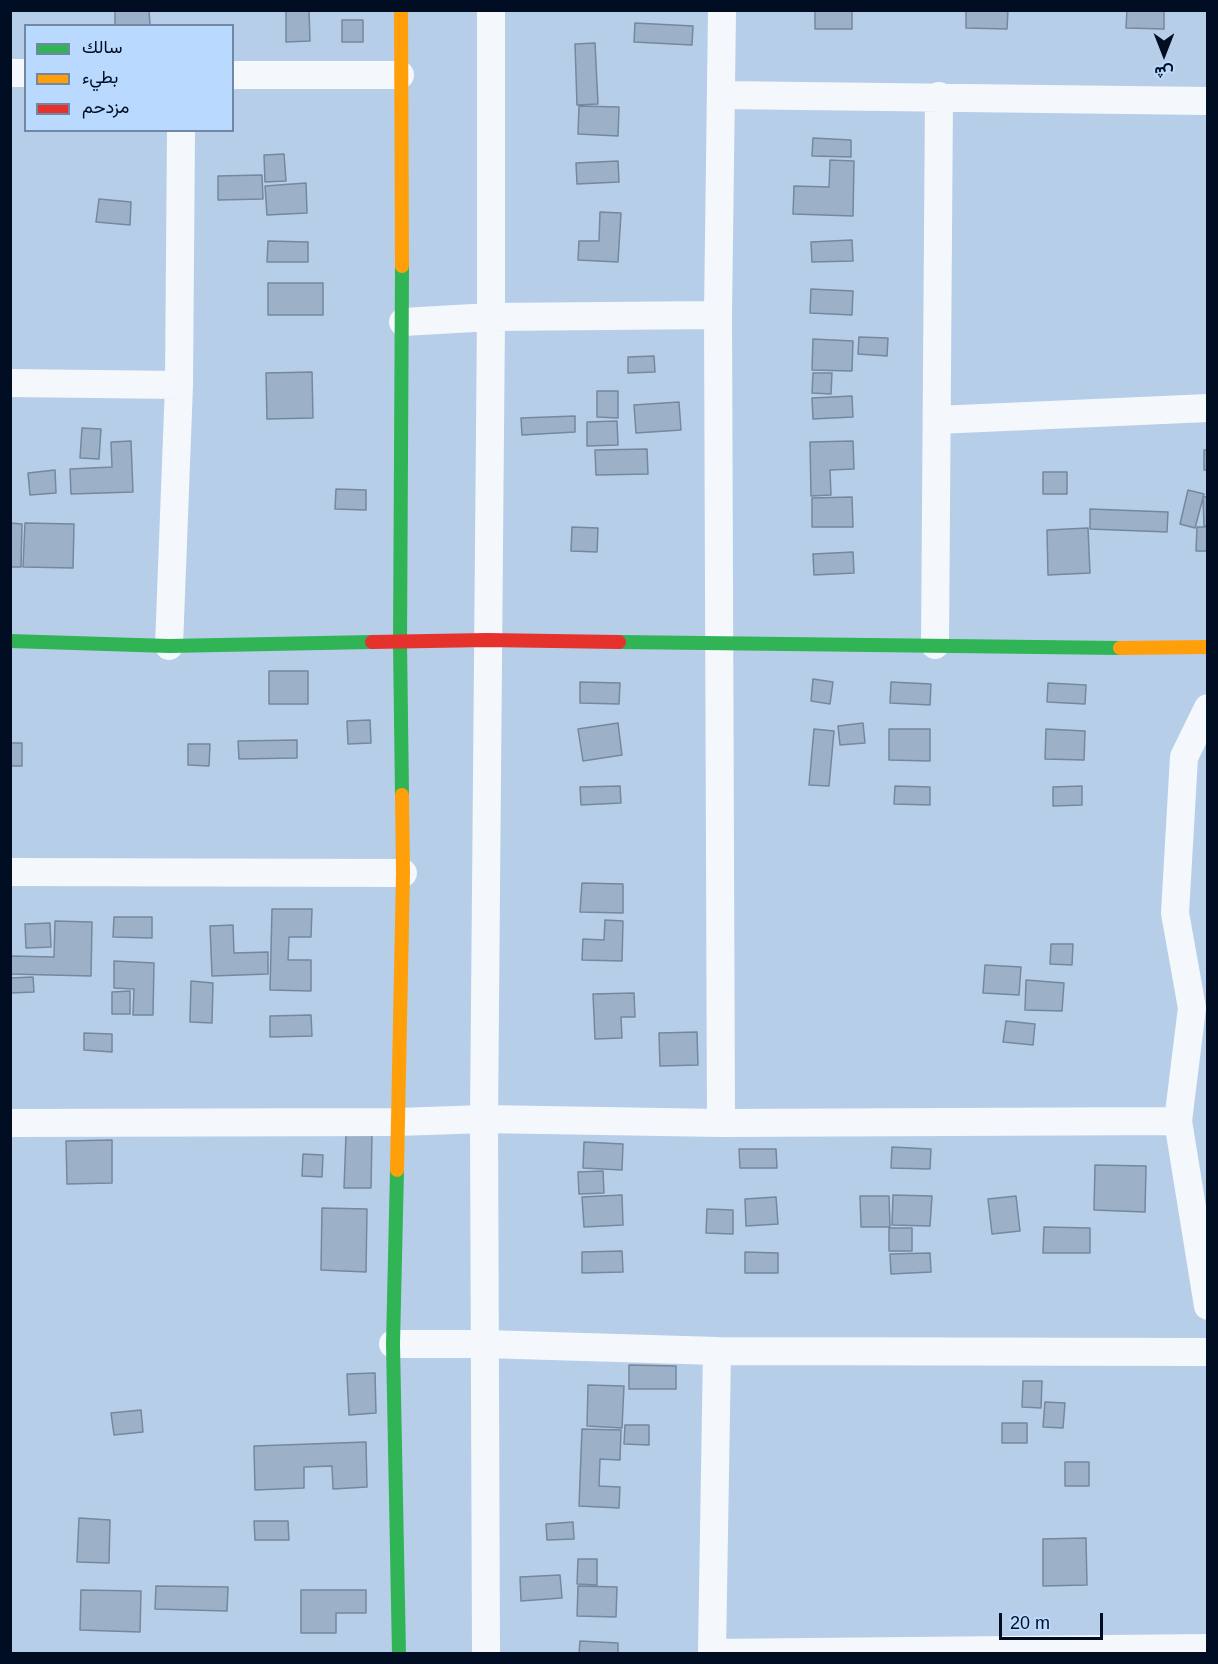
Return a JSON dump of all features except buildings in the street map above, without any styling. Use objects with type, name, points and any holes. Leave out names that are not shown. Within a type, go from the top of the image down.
[{"type":"street","points":[[399,1653],[393,1344],[403,873],[400,642],[403,322],[401,10]]},
{"type":"street","points":[[486,1653],[484,1119],[491,317],[491,10]]},
{"type":"street","points":[[721,1123],[718,315],[722,10]]},
{"type":"street","points":[[234,75],[400,75]]},
{"type":"street","points":[[721,95],[1208,101]]},
{"type":"street","points":[[935,645],[939,96]]},
{"type":"street","points":[[169,646],[179,385],[181,132]]},
{"type":"street","points":[[403,322],[491,317],[718,315]]},
{"type":"street","points":[[10,383],[179,385]]},
{"type":"street","points":[[937,420],[1208,408]]},
{"type":"street","points":[[10,641],[169,646],[487,640],[1208,647]]},
{"type":"street","points":[[1208,708],[1184,757],[1175,913],[1200,1007],[1178,1121],[1208,1306]]},
{"type":"street","points":[[10,872],[403,873]]},
{"type":"street","points":[[10,1123],[397,1122],[484,1119],[721,1123],[1178,1121]]},
{"type":"street","points":[[393,1344],[485,1344],[717,1351],[1208,1352]]},
{"type":"street","points":[[717,1351],[712,1653],[1208,1648]]},
{"type":"traffic: fast","points":[[402,266],[400,642],[402,795]]},
{"type":"traffic: fast","points":[[10,641],[169,646],[372,642]]},
{"type":"traffic: fast","points":[[619,642],[1120,648]]},
{"type":"traffic: fast","points":[[397,1170],[393,1344],[399,1654]]},
{"type":"traffic: slow","points":[[401,10],[402,266]]},
{"type":"traffic: slow","points":[[1120,648],[1208,647]]},
{"type":"traffic: slow","points":[[397,1170],[403,873],[402,795]]},
{"type":"traffic: jam","points":[[372,642],[487,640],[619,642]]}]
